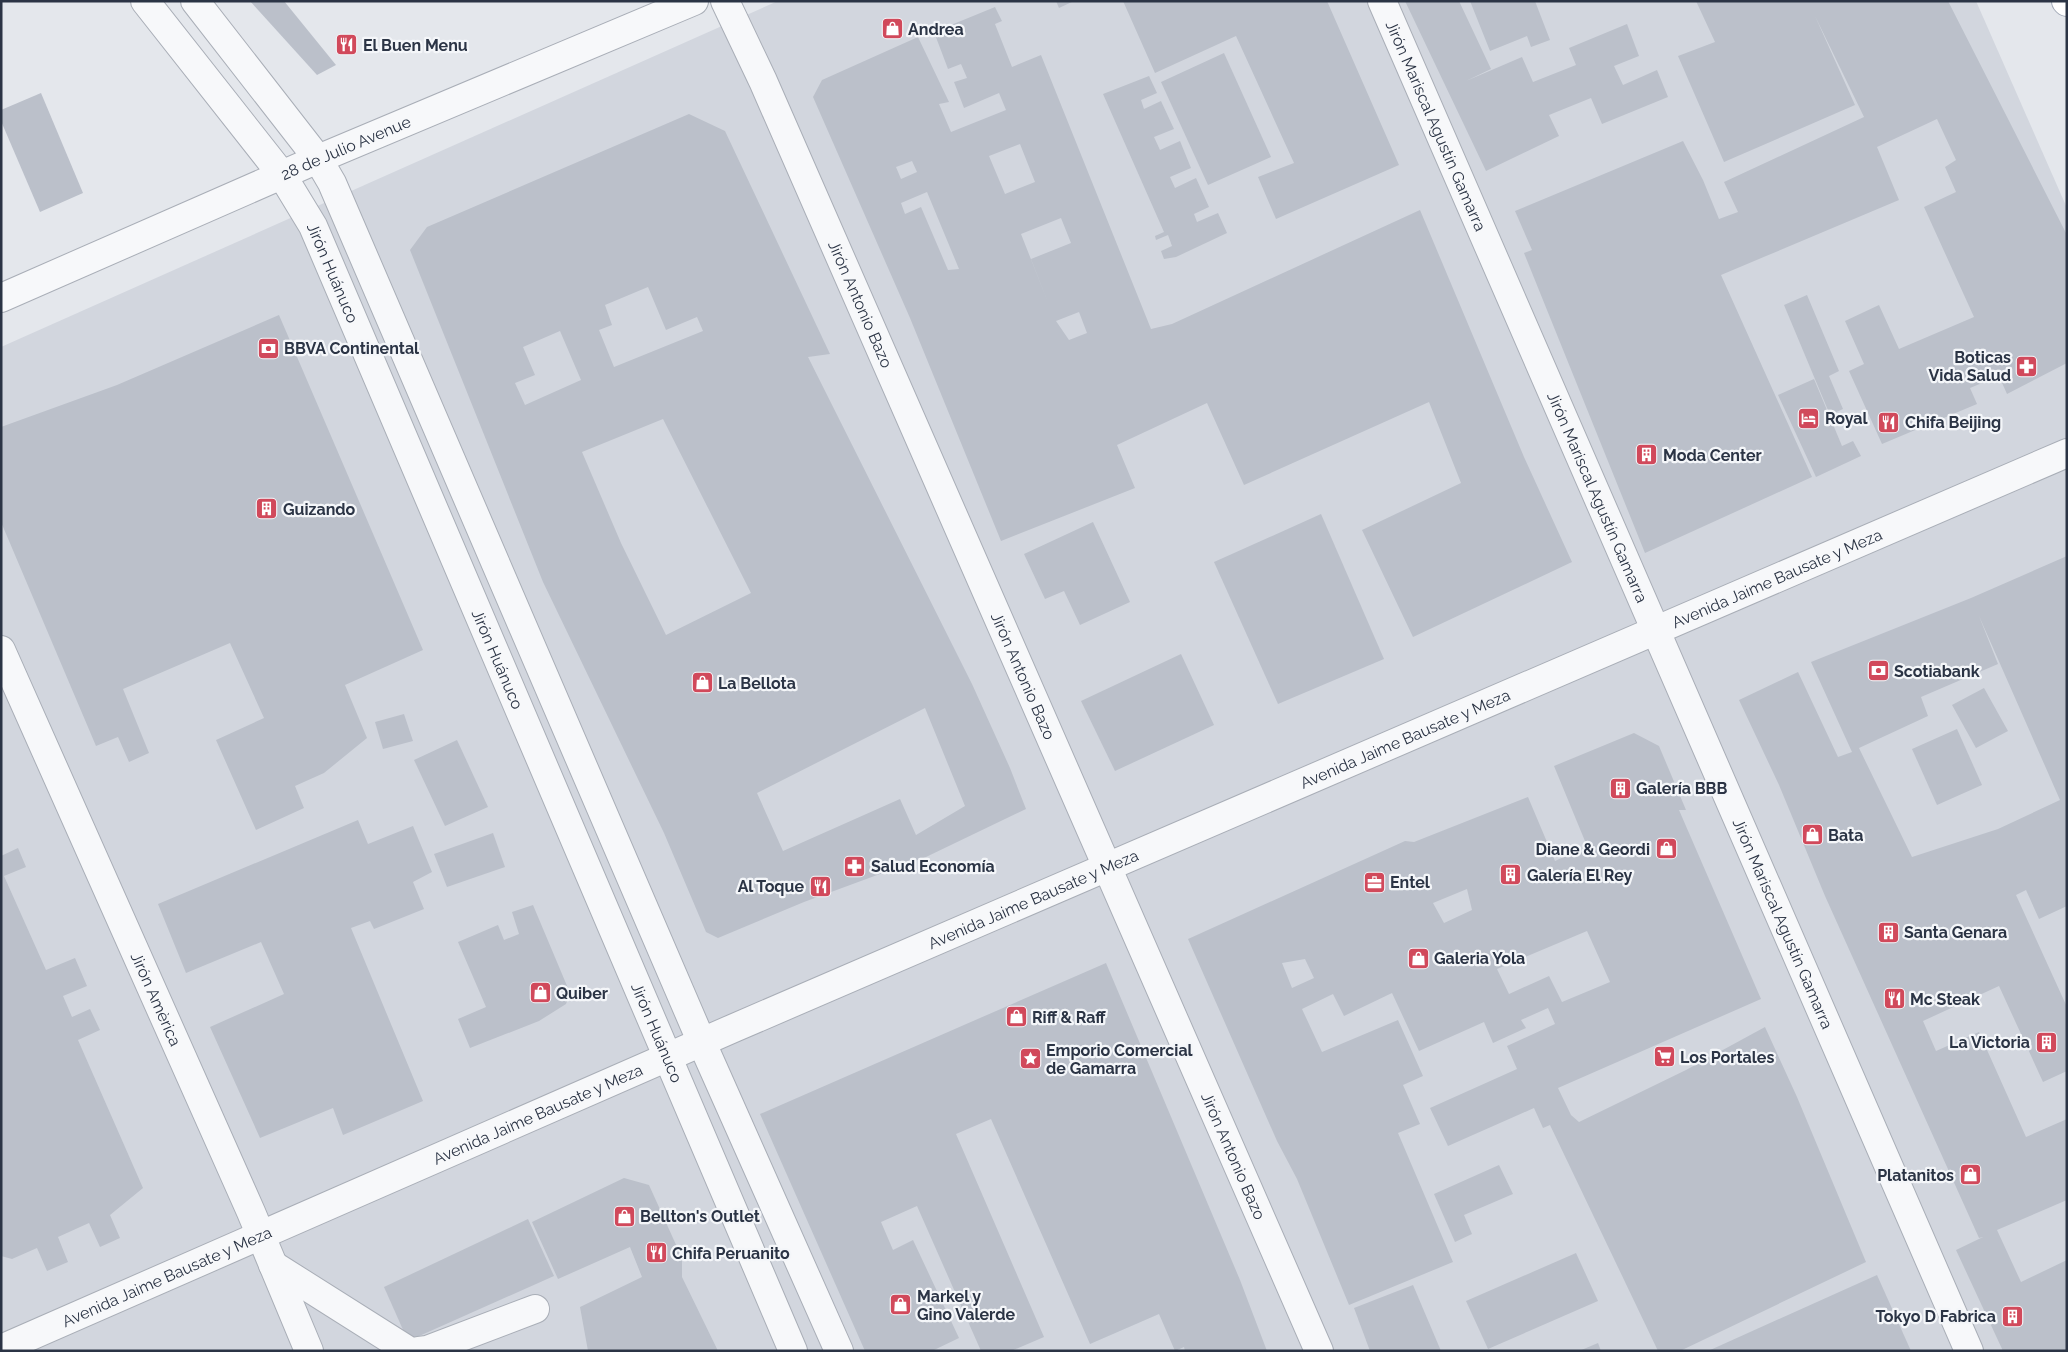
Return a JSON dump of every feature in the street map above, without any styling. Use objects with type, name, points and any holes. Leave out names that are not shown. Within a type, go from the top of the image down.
[{"type":"street","name":"Jirón Huánuco","points":[[145,1],[282,175],[317,233],[793,1351]]},
{"type":"street","name":"Jirón Huánuco","points":[[195,1],[318,159],[332,183],[702,1043],[840,1351]]},
{"type":"street","name":"28 de Julio Avenue","points":[[1,298],[318,159],[694,1]]},
{"type":"street","name":"Jirón Antonio Bazo","points":[[725,1],[763,82],[1320,1351]]},
{"type":"street","name":"Jirón Mariscal Agustín Gamarra","points":[[1382,1],[1969,1351]]},
{"type":"street","name":"Avenida Jaime Bausate y Meza","points":[[1,1349],[702,1043],[2067,453]]},
{"type":"street","name":"Jirón Amèrica","points":[[1,650],[261,1236],[309,1351]]},
{"type":"street","points":[[273,1265],[409,1351]]},
{"type":"street","points":[[418,1351],[426,1350],[535,1309]]},
{"type":"shaded area","points":[[778,1],[1976,1],[2067,208],[2067,1351],[1,1351],[1,347]]},
{"type":"building","points":[[250,1],[284,1],[336,65],[317,75]]},
{"type":"building","points":[[1056,1],[1074,1],[1059,8]]},
{"type":"building","points":[[1123,1],[1327,1],[1399,165],[1276,219],[1258,177],[1294,163],[1236,36],[1155,73]]},
{"type":"building","points":[[1405,1],[1459,1],[1491,69],[1466,81],[1522,57],[1533,82],[1576,65],[1569,48],[1627,24],[1639,56],[1614,66],[1623,85],[1657,70],[1668,97],[1602,124],[1591,98],[1549,115],[1559,136],[1486,171]]},
{"type":"building","points":[[1470,1],[1535,1],[1550,40],[1531,47],[1527,36],[1490,51]]},
{"type":"building","points":[[1696,1],[1948,1],[2067,235],[2067,363],[2007,394],[1999,376],[1970,388],[1977,404],[1882,444],[1849,371],[1864,364],[1845,321],[1879,305],[1899,349],[1974,317],[1924,207],[1956,192],[1945,167],[1956,160],[1937,119],[1877,147],[1899,200],[1721,275],[1812,477],[1645,553],[1524,253],[1532,250],[1515,211],[1683,141],[1703,180],[1719,219],[1738,212],[1724,182],[1864,117],[1815,16],[1855,105],[1724,162],[1678,56],[1715,42]]},
{"type":"building","points":[[995,7],[1002,21],[995,24],[1012,67],[1041,55],[1151,329],[1172,324],[1420,210],[1524,457],[1572,562],[1413,637],[1362,530],[1461,483],[1429,402],[1244,485],[1207,403],[1117,445],[1135,488],[1001,541],[910,318],[813,97],[822,80],[918,37],[949,102],[939,104],[951,132],[1006,110],[999,93],[964,108],[954,82],[967,78],[961,64],[948,69],[934,32]],"holes":[[[1020,144],[1035,182],[1005,194],[989,156]],[[912,161],[917,172],[901,179],[896,167]],[[927,192],[959,269],[948,270],[921,207],[905,214],[901,203]],[[1061,218],[1071,243],[1031,259],[1049,305],[1021,234]],[[1079,312],[1087,333],[1069,340],[1056,321]]]},
{"type":"building","points":[[1224,53],[1271,157],[1208,185],[1161,82]]},
{"type":"building","points":[[1149,76],[1157,93],[1141,100],[1144,109],[1161,101],[1174,129],[1154,137],[1160,150],[1180,141],[1191,168],[1170,177],[1175,188],[1196,178],[1209,207],[1194,214],[1197,222],[1218,213],[1227,233],[1176,257],[1164,259],[1161,251],[1172,246],[1168,235],[1156,240],[1155,236],[1164,232],[1103,94]]},
{"type":"building","points":[[41,93],[83,193],[40,212],[1,121],[1,110]]},
{"type":"building","points":[[689,114],[725,131],[830,354],[808,357],[972,684],[1010,768],[1026,809],[926,857],[804,902],[718,938],[706,932],[664,833],[543,582],[410,250],[427,227]],"holes":[[[648,287],[666,330],[697,317],[703,331],[614,367],[599,330],[612,325],[605,305]],[[560,331],[581,380],[525,405],[515,383],[535,375],[523,347]],[[663,419],[751,593],[666,635],[621,543],[582,452]],[[925,708],[965,806],[916,835],[900,799],[783,851],[757,793]]]},
{"type":"building","points":[[1807,295],[1839,371],[1829,376],[1843,409],[1830,415],[1784,305]]},
{"type":"building","points":[[279,315],[423,650],[345,685],[367,738],[324,773],[295,786],[304,808],[256,830],[216,740],[264,718],[230,643],[123,689],[149,753],[129,762],[118,737],[96,746],[1,522],[1,427],[117,385]]},
{"type":"building","name":"Royal","points":[[1814,379],[1842,446],[1853,441],[1861,456],[1816,477],[1778,395]]},
{"type":"building","points":[[1321,514],[1384,659],[1278,704],[1214,562]]},
{"type":"building","points":[[1093,522],[1130,602],[1080,625],[1064,591],[1045,599],[1024,554]]},
{"type":"building","points":[[2067,556],[2067,906],[2039,919],[2026,890],[2016,895],[2067,1007],[2067,1071],[2043,1082],[1999,986],[1923,1021],[1936,1051],[1979,1032],[2026,1137],[2067,1119],[2067,1200],[1997,1230],[2021,1282],[2067,1260],[2067,1351],[2003,1351],[1956,1250],[1983,1237],[1979,1238],[1825,896],[1779,785],[1739,700],[1798,672],[1838,757],[1852,752],[1811,662],[1971,598]],"holes":[[[1979,616],[2060,800],[1998,829],[1912,857],[1859,748],[1928,716],[1921,697],[1998,664]]]},
{"type":"building","points":[[1181,654],[1214,725],[1115,771],[1081,701]]},
{"type":"building","points":[[1984,688],[2008,731],[1976,748],[1952,705]]},
{"type":"building","points":[[404,714],[413,741],[383,749],[375,722]]},
{"type":"building","points":[[1957,729],[1982,785],[1937,805],[1912,749]]},
{"type":"building","points":[[1634,733],[1659,746],[1686,810],[1679,810],[1761,999],[1558,1088],[1571,1115],[1579,1122],[1686,1070],[1765,1027],[1797,1097],[1866,1262],[1680,1351],[1658,1351],[1550,1125],[1543,1128],[1534,1108],[1448,1146],[1430,1108],[1517,1069],[1507,1046],[1555,1024],[1548,1008],[1521,1020],[1526,1028],[1493,1043],[1484,1022],[1419,1051],[1392,993],[1344,1016],[1333,994],[1302,1009],[1322,1052],[1398,1020],[1423,1076],[1403,1085],[1420,1124],[1398,1133],[1453,1262],[1349,1305],[1297,1179],[1277,1141],[1188,939],[1405,841],[1414,842],[1528,797],[1555,861],[1587,846],[1554,766]],"holes":[[[1467,889],[1472,910],[1444,923],[1433,903]],[[1587,931],[1610,982],[1562,1002],[1549,976],[1509,994],[1497,969]],[[1305,959],[1314,978],[1292,988],[1282,963]]]},
{"type":"building","points":[[457,740],[488,807],[445,826],[414,760]]},
{"type":"building","points":[[358,820],[368,844],[413,826],[432,872],[413,882],[424,909],[374,929],[370,921],[351,928],[423,1101],[343,1135],[333,1108],[260,1138],[210,1027],[284,994],[261,942],[186,973],[158,904]]},
{"type":"building","points":[[493,833],[505,867],[447,887],[434,854]]},
{"type":"building","points":[[18,848],[26,867],[4,876],[46,970],[75,958],[87,986],[63,996],[72,1017],[90,1009],[100,1030],[78,1040],[143,1188],[110,1215],[120,1238],[100,1247],[89,1223],[58,1237],[68,1262],[47,1271],[37,1248],[12,1259],[1,1256],[1,856]]},
{"type":"building","points":[[533,905],[570,993],[566,1004],[539,1021],[470,1048],[458,1019],[486,1007],[458,942],[498,925],[504,940],[519,934],[512,912]]},
{"type":"building","points":[[1106,963],[1240,1280],[1267,1351],[1185,1351],[1184,1347],[1175,1351],[1159,1314],[1090,1344],[991,1119],[956,1134],[1044,1337],[1011,1351],[981,1351],[917,1206],[881,1222],[893,1250],[913,1240],[959,1338],[932,1351],[865,1351],[760,1114]]},
{"type":"building","points":[[1499,1165],[1513,1194],[1464,1215],[1472,1234],[1455,1242],[1434,1194]]},
{"type":"building","points":[[624,1178],[649,1185],[682,1258],[682,1277],[718,1351],[588,1351],[580,1307],[642,1277],[630,1247],[558,1279],[532,1222]]},
{"type":"building","points":[[528,1219],[554,1276],[408,1341],[384,1287]]},
{"type":"building","points":[[1576,1253],[1598,1301],[1488,1349],[1466,1301]]},
{"type":"building","points":[[1877,1275],[1911,1351],[1708,1351]]},
{"type":"building","points":[[1413,1285],[1441,1351],[1370,1351],[1354,1308]]},
{"type":"building","points":[[1598,1343],[1601,1351],[1579,1351]]},
{"type":"place","name":"Andrea","points":[[892,29]]},
{"type":"place","name":"El Buen Menu","points":[[347,45]]},
{"type":"place","name":"BBVA Continental","points":[[268,348]]},
{"type":"place","name":"Boticas Vida Salud","points":[[2027,366]]},
{"type":"place","name":"Royal","points":[[1809,418]]},
{"type":"place","name":"Chifa Beijing","points":[[1889,422]]},
{"type":"place","name":"Moda Center","points":[[1647,455]]},
{"type":"place","name":"Guizando","points":[[267,509]]},
{"type":"place","name":"Scotiabank","points":[[1878,671]]},
{"type":"place","name":"La Bellota","points":[[702,683]]},
{"type":"place","name":"Galería BBB","points":[[1620,788]]},
{"type":"place","name":"Bata","points":[[1812,835]]},
{"type":"place","name":"Diane & Geordi","points":[[1666,849]]},
{"type":"place","name":"Salud Economía","points":[[855,866]]},
{"type":"place","name":"Galería El Rey","points":[[1511,875]]},
{"type":"place","name":"Entel","points":[[1374,882]]},
{"type":"place","name":"Al Toque","points":[[820,886]]},
{"type":"place","name":"Santa Genara","points":[[1888,932]]},
{"type":"place","name":"Galeria Yola","points":[[1418,958]]},
{"type":"place","name":"Quiber","points":[[540,993]]},
{"type":"place","name":"Mc Steak","points":[[1894,999]]},
{"type":"place","name":"Riff & Raff","points":[[1016,1017]]},
{"type":"place","name":"La Victoria","points":[[2046,1042]]},
{"type":"place","name":"Los Portales","points":[[1664,1057]]},
{"type":"place","name":"Emporio Comercial de Gamarra","points":[[1030,1059]]},
{"type":"place","name":"Platanitos","points":[[1970,1175]]},
{"type":"place","name":"Bellton's Outlet","points":[[624,1216]]},
{"type":"place","name":"Chifa Peruanito","points":[[656,1253]]},
{"type":"place","name":"Markel y Gino Valerde","points":[[901,1305]]},
{"type":"place","name":"Tokyo D Fabrica","points":[[2012,1316]]}]
